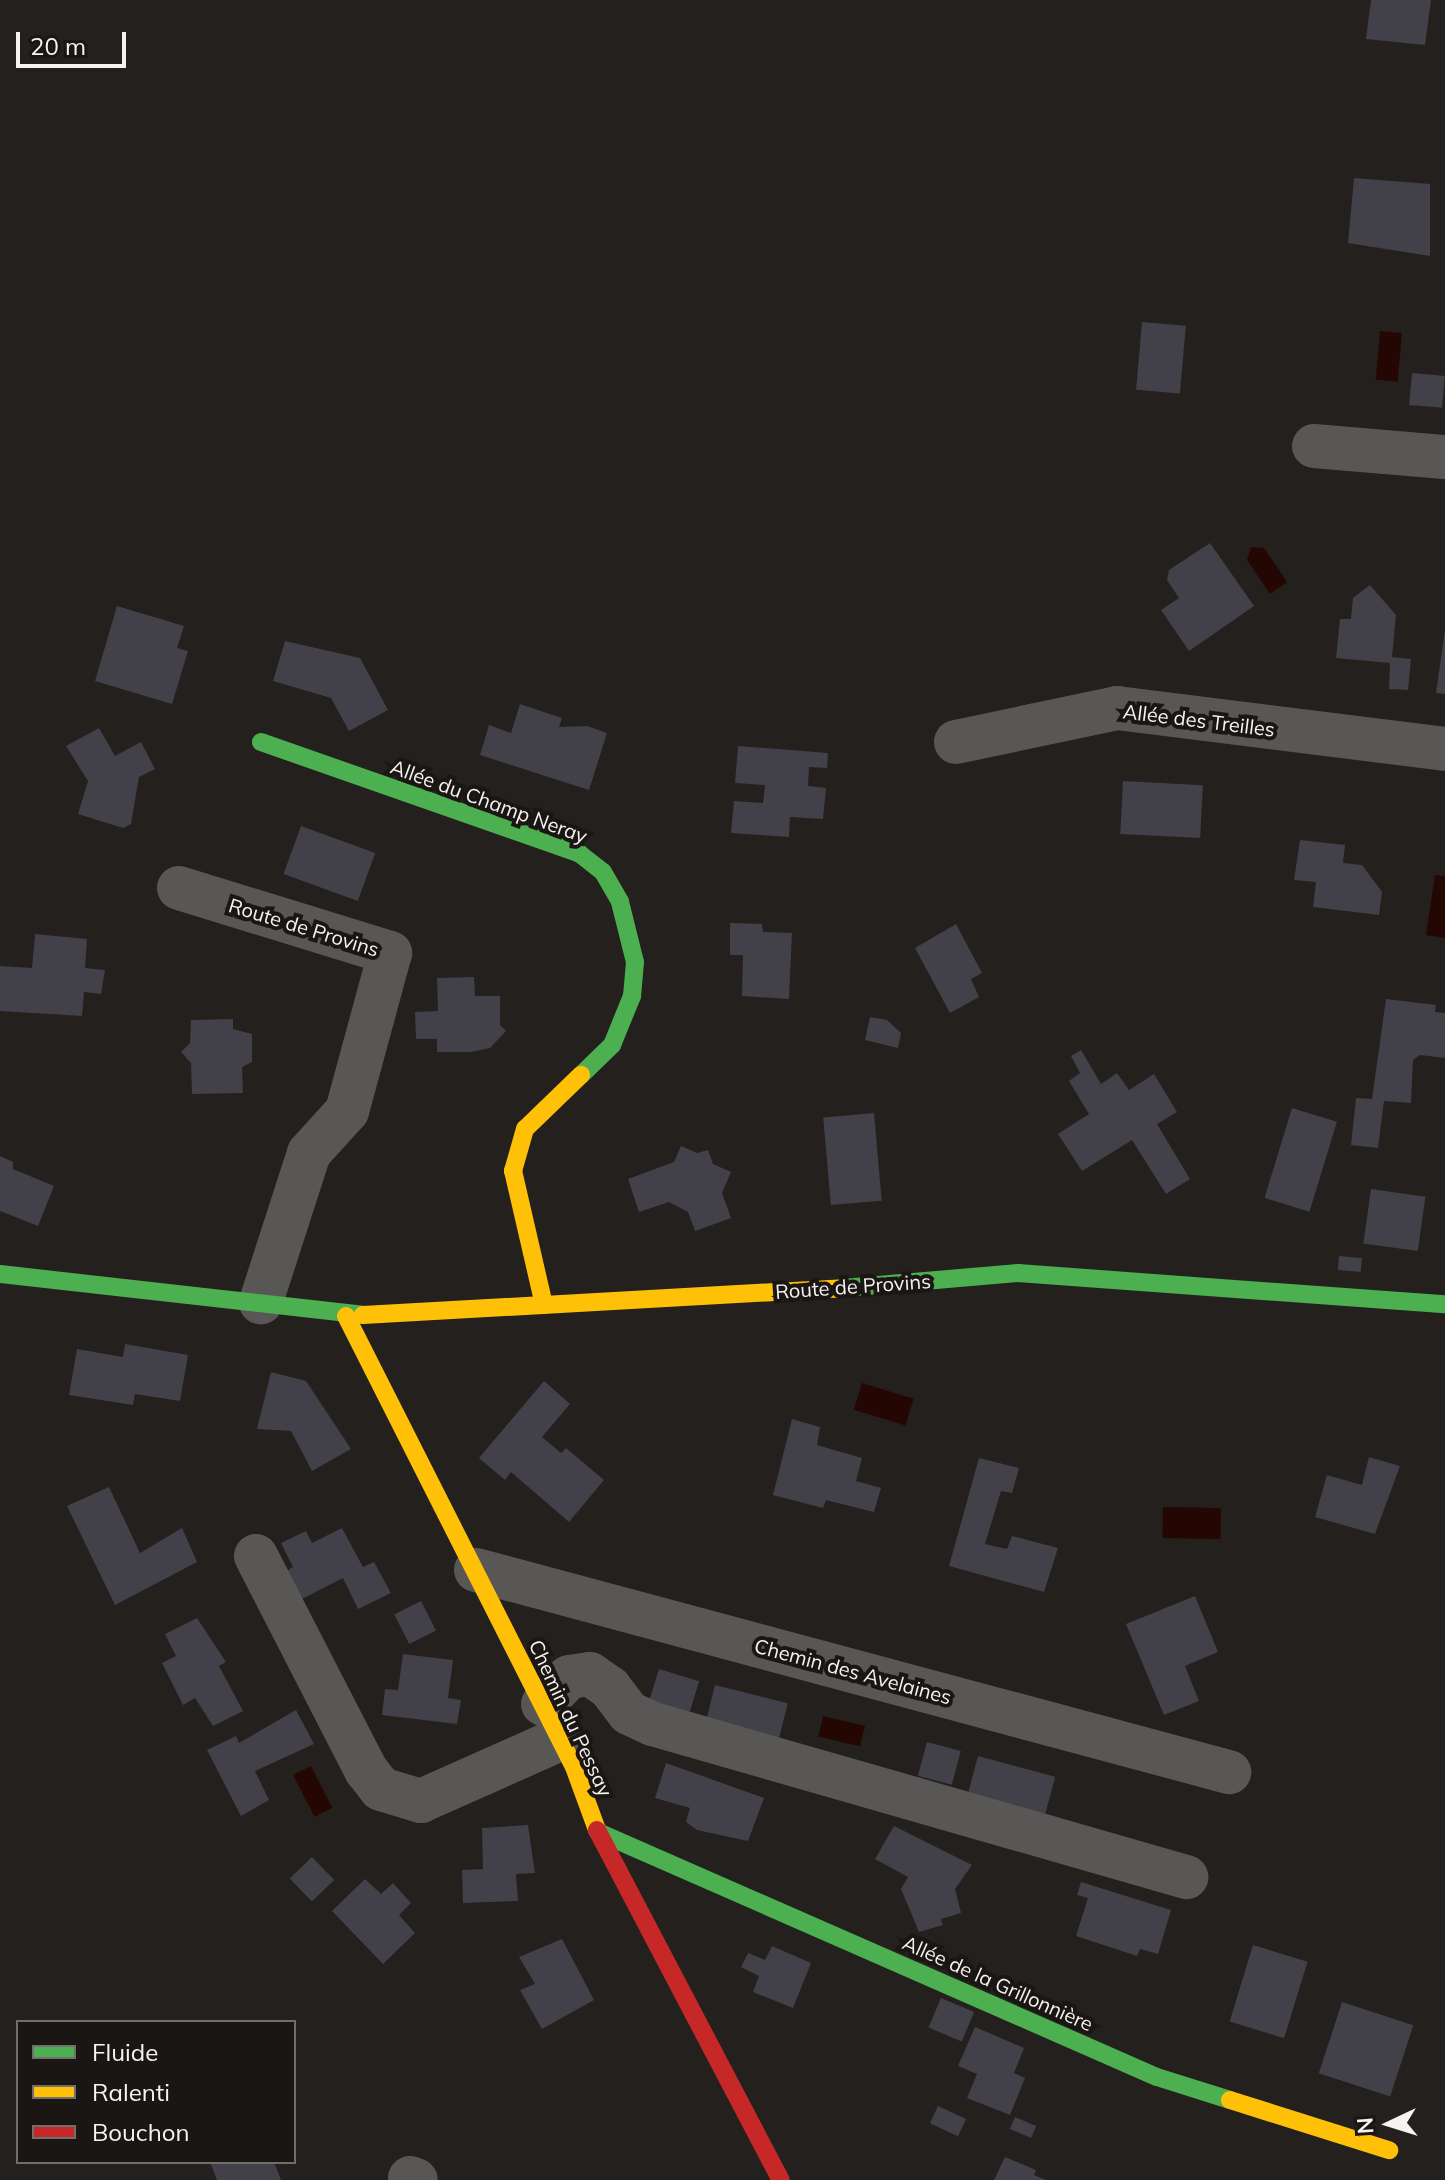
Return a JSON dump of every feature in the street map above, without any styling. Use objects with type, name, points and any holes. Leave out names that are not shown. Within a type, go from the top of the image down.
[{"type":"street","points":[[1314,446],[1445,457]]},
{"type":"street","name":"Allée des Treilles","points":[[956,742],[1117,708],[1445,749]]},
{"type":"street","name":"Allée du Champ Neray","points":[[261,742],[580,854],[603,872],[620,902],[635,962],[632,996],[622,1025],[612,1045],[525,1129],[513,1171],[544,1305]]},
{"type":"street","name":"Route de Provins","points":[[179,888],[390,953],[347,1111],[309,1153],[261,1302]]},
{"type":"street","name":"Route de Provins","points":[[0,1274],[261,1302],[346,1316],[1018,1273],[1445,1304]]},
{"type":"street","name":"Chemin du Pessay","points":[[346,1316],[552,1722],[598,1832],[781,2180]]},
{"type":"street","points":[[256,1556],[366,1770],[381,1789],[421,1801],[552,1722],[569,1677],[590,1674],[610,1688],[629,1713],[653,1724],[1186,1877]]},
{"type":"street","name":"Chemin des Avelaines","points":[[476,1570],[1229,1772]]},
{"type":"street","name":"Allée de la Grillonnière","points":[[598,1832],[1157,2077],[1389,2150]]},
{"type":"shaded area","points":[[1380,331],[1402,333],[1398,382],[1376,380]]},
{"type":"shaded area","points":[[1251,547],[1264,548],[1287,582],[1270,594],[1247,560]]},
{"type":"shaded area","points":[[1435,875],[1445,876],[1445,938],[1426,935]]},
{"type":"shaded area","points":[[862,1383],[914,1399],[905,1426],[854,1410]]},
{"type":"shaded area","points":[[1163,1507],[1221,1508],[1220,1539],[1162,1538]]},
{"type":"shaded area","points":[[823,1716],[865,1726],[860,1746],[818,1736]]},
{"type":"shaded area","points":[[311,1766],[332,1808],[315,1817],[293,1775]]},
{"type":"building","points":[[1371,0],[1431,0],[1425,45],[1366,39]]},
{"type":"building","points":[[1354,178],[1430,184],[1430,256],[1348,243]]},
{"type":"building","points":[[1142,322],[1186,326],[1180,394],[1136,390]]},
{"type":"building","points":[[1412,373],[1445,376],[1442,408],[1409,405]]},
{"type":"building","points":[[1210,543],[1254,606],[1189,651],[1161,610],[1179,598],[1167,580],[1169,570]]},
{"type":"building","points":[[1370,585],[1396,615],[1392,657],[1411,659],[1408,690],[1389,689],[1390,663],[1336,658],[1340,619],[1351,619],[1353,598]]},
{"type":"building","points":[[117,606],[184,626],[177,648],[188,651],[172,704],[95,681]]},
{"type":"building","points":[[1445,629],[1445,694],[1436,693]]},
{"type":"building","points":[[285,641],[360,658],[388,710],[349,731],[331,698],[273,681]]},
{"type":"building","points":[[520,704],[562,718],[559,727],[587,726],[607,733],[589,790],[480,755],[489,725],[511,733]]},
{"type":"building","points":[[99,728],[115,756],[141,742],[155,769],[139,777],[131,824],[123,828],[78,814],[88,781],[66,746]]},
{"type":"building","points":[[738,746],[828,753],[827,768],[809,767],[808,786],[826,788],[823,819],[790,817],[789,837],[731,833],[734,801],[763,803],[765,785],[735,783]]},
{"type":"building","points":[[1123,781],[1203,785],[1200,838],[1120,834]]},
{"type":"building","points":[[301,826],[375,853],[358,901],[284,874]]},
{"type":"building","points":[[1300,840],[1345,845],[1343,863],[1362,865],[1382,892],[1379,915],[1313,907],[1316,882],[1294,880]]},
{"type":"building","points":[[730,923],[762,924],[763,932],[792,933],[789,999],[742,996],[743,955],[730,955]]},
{"type":"building","points":[[956,924],[982,973],[971,979],[979,997],[950,1013],[915,948]]},
{"type":"building","points":[[35,934],[87,939],[85,968],[105,970],[101,994],[84,992],[82,1016],[0,1011],[0,966],[32,968]]},
{"type":"building","points":[[474,977],[475,996],[500,996],[500,1025],[506,1031],[490,1048],[471,1052],[437,1052],[437,1039],[416,1039],[415,1012],[438,1011],[437,978]]},
{"type":"building","points":[[1386,999],[1436,1005],[1435,1012],[1445,1013],[1445,1058],[1420,1055],[1413,1060],[1411,1103],[1384,1101],[1378,1148],[1351,1145],[1356,1098],[1372,1099]]},
{"type":"building","points":[[870,1017],[887,1020],[901,1033],[898,1048],[865,1040]]},
{"type":"building","points":[[233,1019],[233,1029],[252,1034],[252,1062],[242,1067],[243,1093],[192,1094],[191,1063],[181,1052],[190,1043],[191,1020]]},
{"type":"building","points":[[1081,1050],[1101,1084],[1117,1073],[1129,1090],[1154,1074],[1177,1112],[1157,1124],[1190,1179],[1166,1194],[1132,1140],[1082,1171],[1058,1134],[1089,1114],[1069,1081],[1080,1073],[1071,1056]]},
{"type":"building","points":[[1292,1108],[1337,1122],[1309,1212],[1265,1198]]},
{"type":"building","points":[[874,1113],[882,1201],[831,1205],[823,1117]]},
{"type":"building","points":[[681,1146],[697,1153],[708,1150],[713,1164],[731,1172],[722,1193],[731,1218],[695,1231],[688,1212],[669,1202],[639,1212],[628,1179],[674,1162]]},
{"type":"building","points":[[0,1156],[13,1162],[13,1169],[54,1186],[38,1226],[0,1211]]},
{"type":"building","points":[[1371,1189],[1425,1197],[1418,1251],[1363,1243]]},
{"type":"building","points":[[1339,1256],[1362,1258],[1361,1272],[1338,1270]]},
{"type":"building","points":[[125,1344],[188,1355],[180,1401],[135,1394],[133,1405],[69,1395],[77,1349],[123,1357]]},
{"type":"building","points":[[271,1372],[306,1381],[351,1449],[312,1471],[291,1431],[257,1429]]},
{"type":"building","points":[[544,1381],[570,1404],[542,1437],[561,1453],[566,1448],[604,1480],[569,1522],[511,1472],[505,1480],[479,1458]]},
{"type":"building","points":[[792,1419],[820,1427],[817,1445],[862,1458],[856,1481],[881,1488],[874,1512],[826,1500],[823,1508],[773,1495]]},
{"type":"building","points":[[1369,1457],[1400,1466],[1375,1534],[1315,1517],[1327,1475],[1362,1485]]},
{"type":"building","points":[[979,1458],[1019,1468],[1012,1493],[1001,1491],[985,1544],[1007,1549],[1012,1536],[1058,1548],[1044,1592],[949,1566]]},
{"type":"building","points":[[109,1487],[140,1553],[182,1528],[197,1562],[115,1605],[67,1506]]},
{"type":"building","points":[[342,1528],[363,1567],[374,1562],[391,1593],[358,1609],[343,1578],[294,1603],[280,1575],[293,1567],[281,1543],[306,1531],[312,1543]]},
{"type":"building","points":[[1195,1596],[1218,1652],[1185,1666],[1199,1701],[1164,1715],[1126,1624]]},
{"type":"building","points":[[421,1601],[436,1630],[409,1644],[394,1615]]},
{"type":"building","points":[[197,1618],[226,1662],[219,1666],[243,1711],[213,1726],[195,1698],[183,1705],[162,1663],[176,1656],[165,1634]]},
{"type":"building","points":[[403,1654],[453,1660],[448,1698],[461,1700],[457,1724],[382,1715],[385,1689],[398,1690]]},
{"type":"building","points":[[659,1669],[699,1681],[690,1713],[649,1701]]},
{"type":"building","points":[[715,1685],[788,1703],[779,1738],[706,1720]]},
{"type":"building","points":[[296,1710],[314,1744],[255,1771],[269,1800],[241,1816],[207,1750],[236,1736],[239,1743]]},
{"type":"building","points":[[927,1742],[961,1751],[952,1785],[918,1776]]},
{"type":"building","points":[[978,1756],[1055,1777],[1045,1815],[968,1795]]},
{"type":"building","points":[[666,1763],[764,1798],[748,1841],[697,1830],[686,1822],[690,1808],[655,1798]]},
{"type":"building","points":[[528,1825],[535,1873],[516,1874],[518,1901],[463,1903],[462,1870],[483,1869],[482,1828]]},
{"type":"building","points":[[894,1826],[972,1865],[955,1889],[961,1913],[941,1919],[943,1925],[919,1932],[901,1889],[908,1877],[875,1859]]},
{"type":"building","points":[[312,1857],[334,1880],[312,1902],[290,1879]]},
{"type":"building","points":[[365,1879],[381,1894],[393,1883],[411,1903],[399,1915],[415,1933],[383,1964],[332,1911]]},
{"type":"building","points":[[1081,1882],[1171,1910],[1158,1954],[1140,1949],[1137,1956],[1076,1936],[1088,1898],[1077,1895]]},
{"type":"building","points":[[562,1939],[594,2000],[542,2029],[520,1990],[535,1984],[519,1957]]},
{"type":"building","points":[[1253,1945],[1308,1962],[1284,2038],[1230,2022]]},
{"type":"building","points":[[772,1946],[811,1963],[793,2008],[753,1992],[759,1976],[741,1967],[748,1953],[765,1960]]},
{"type":"building","points":[[941,1998],[974,2012],[962,2042],[928,2027]]},
{"type":"building","points":[[1342,2002],[1413,2025],[1390,2097],[1319,2073]]},
{"type":"building","points":[[975,2027],[1024,2048],[1014,2073],[1025,2078],[1010,2115],[967,2098],[977,2074],[958,2066]]},
{"type":"building","points":[[938,2106],[966,2119],[958,2136],[930,2123]]},
{"type":"building","points":[[1015,2117],[1036,2126],[1031,2138],[1010,2129]]},
{"type":"building","points":[[1005,2157],[1036,2170],[1034,2175],[1046,2180],[994,2180]]},
{"type":"building","points":[[211,2164],[275,2164],[281,2180],[217,2180]]},
{"type":"traffic: fast","points":[[261,742],[580,854],[603,872],[620,902],[635,962],[632,996],[612,1045],[581,1075]]},
{"type":"traffic: fast","points":[[843,1288],[1018,1273],[1445,1304]]},
{"type":"traffic: fast","points":[[0,1274],[363,1315]]},
{"type":"traffic: fast","points":[[598,1832],[1157,2077],[1230,2100]]},
{"type":"traffic: slow","points":[[544,1305],[513,1171],[525,1129],[581,1075]]},
{"type":"traffic: slow","points":[[363,1315],[843,1288]]},
{"type":"traffic: slow","points":[[346,1316],[574,1767],[597,1830]]},
{"type":"traffic: slow","points":[[1230,2100],[1389,2150]]},
{"type":"traffic: jam","points":[[597,1830],[781,2180]]}]
